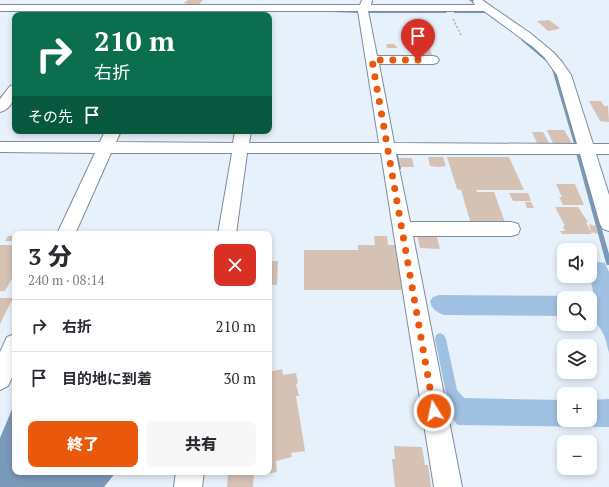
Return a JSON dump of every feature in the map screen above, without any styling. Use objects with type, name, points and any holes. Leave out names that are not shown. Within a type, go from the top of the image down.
[{"type":"street","points":[[104,8],[113,0]]},
{"type":"street","points":[[167,12],[178,0]]},
{"type":"street","points":[[476,0],[543,50],[560,68],[564,75],[609,224]]},
{"type":"street","points":[[0,8],[73,12],[104,8],[167,12],[365,4],[449,9],[488,8]]},
{"type":"street","points":[[365,4],[372,60],[448,487]]},
{"type":"street","points":[[372,60],[433,60]]},
{"type":"street","points":[[0,108],[12,92]]},
{"type":"street","points":[[67,231],[112,134]]},
{"type":"street","points":[[0,147],[105,147],[241,139],[388,148],[609,149]]},
{"type":"street","points":[[227,231],[241,139]]},
{"type":"street","points":[[402,229],[511,229]]},
{"type":"street","points":[[0,378],[12,352]]},
{"type":"street","points":[[188,487],[190,475]]},
{"type":"path","points":[[449,9],[461,35]]},
{"type":"shaded area","points":[[597,262],[605,263],[609,272],[609,353],[603,334],[597,325],[597,291],[593,291],[591,283],[597,283]]},
{"type":"shaded area","points":[[439,295],[557,296],[557,316],[444,315],[435,310],[430,301],[433,297]]},
{"type":"shaded area","points":[[440,333],[444,335],[446,339],[457,390],[464,398],[557,400],[557,426],[458,425],[453,420],[450,413],[435,339],[436,335]]},
{"type":"shaded area","points":[[609,399],[609,427],[597,427],[597,400]]},
{"type":"shaded area","points":[[12,409],[12,475],[114,475],[104,487],[0,487],[0,438]]},
{"type":"building","points":[[188,0],[203,0],[199,4],[193,5],[184,3]]},
{"type":"building","points":[[549,20],[560,28],[548,31],[537,21]]},
{"type":"building","points":[[386,44],[394,44],[398,48],[387,48]]},
{"type":"building","points":[[415,49],[430,49],[433,57],[414,57],[413,53],[416,53]]},
{"type":"building","points":[[589,101],[601,101],[604,106],[608,106],[609,122],[600,121]]},
{"type":"building","points":[[547,130],[564,130],[572,143],[553,143]]},
{"type":"building","points":[[532,132],[543,132],[549,143],[537,143]]},
{"type":"building","points":[[428,157],[443,157],[446,166],[430,166]]},
{"type":"building","points":[[447,157],[509,157],[524,190],[476,190],[477,192],[494,192],[506,225],[471,224],[461,190],[457,189]]},
{"type":"building","points":[[399,158],[412,158],[414,167],[401,167]]},
{"type":"building","points":[[556,184],[575,184],[584,205],[563,205],[559,197],[562,197]]},
{"type":"building","points":[[509,193],[528,193],[531,201],[513,201]]},
{"type":"building","points":[[525,202],[531,202],[534,208],[527,208]]},
{"type":"building","points":[[555,207],[578,207],[588,222],[586,222],[592,234],[562,234],[560,231],[565,231],[563,226],[565,226]]},
{"type":"building","points":[[589,224],[596,226],[598,234],[591,232]]},
{"type":"building","points":[[417,234],[436,234],[440,249],[420,248]]},
{"type":"building","points":[[8,236],[12,236],[12,241],[5,241]]},
{"type":"building","points":[[374,236],[387,236],[388,245],[395,245],[402,290],[304,290],[304,250],[358,250],[358,245],[375,245]]},
{"type":"building","points":[[0,245],[12,245],[12,278],[5,291],[0,291]]},
{"type":"building","points":[[272,261],[278,261],[277,285],[272,285]]},
{"type":"building","points":[[0,298],[12,298],[12,300],[0,324]]},
{"type":"building","points":[[282,369],[283,375],[296,373],[298,383],[296,384],[299,396],[296,396],[305,451],[291,453],[292,457],[276,461],[277,472],[272,473],[272,371]]},
{"type":"building","points":[[394,446],[422,447],[425,465],[428,465],[431,487],[395,487],[392,459],[395,459]]},
{"type":"building","points":[[228,475],[254,475],[253,487],[227,487]]},
{"type":"waterway","points":[[470,0],[479,6]]},
{"type":"waterway","points":[[124,11],[162,11]]},
{"type":"waterway","points":[[173,11],[255,11]]},
{"type":"waterway","points":[[266,11],[296,11]]},
{"type":"waterway","points":[[300,11],[331,11]]},
{"type":"waterway","points":[[334,11],[358,12]]},
{"type":"waterway","points":[[369,12],[446,12]]},
{"type":"waterway","points":[[455,12],[487,12]]},
{"type":"waterway","points":[[522,39],[549,62]]},
{"type":"waterway","points":[[554,69],[576,144]]},
{"type":"waterway","points":[[578,153],[609,263]]},
{"type":"waterway","points":[[396,155],[399,168]]},
{"type":"route","points":[[418,60],[372,60],[434,411]]}]
